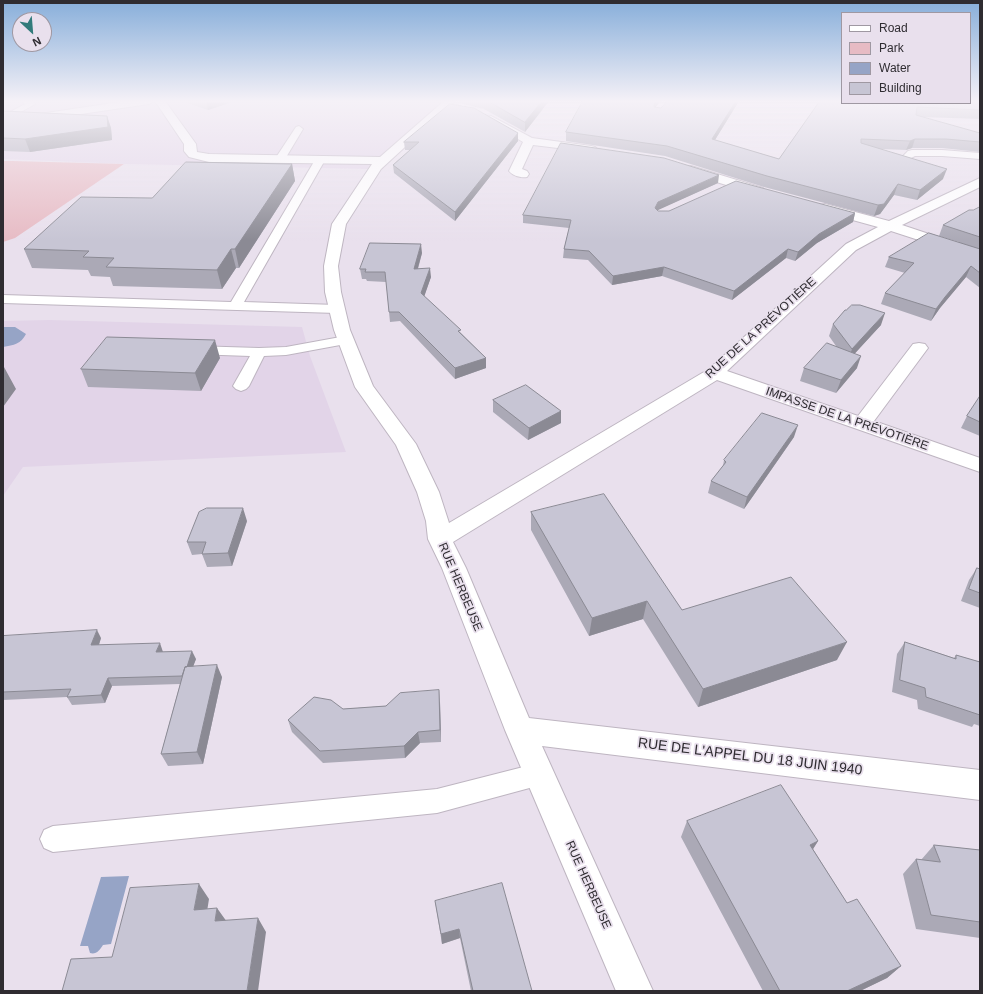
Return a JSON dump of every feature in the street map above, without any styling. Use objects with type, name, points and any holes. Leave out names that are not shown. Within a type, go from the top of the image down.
[{"type":"street","points":[[190,147],[190,151],[193,155],[209,158],[382,161]]},
{"type":"street","name":"RUE HERBEUSE","points":[[399,147],[382,161],[373,171],[339,224],[331,266],[333,292],[342,330],[364,387],[406,444],[428,492],[437,521],[440,539],[454,568],[539,775],[635,991]]},
{"type":"street","points":[[523,174],[515,171],[526,147]]},
{"type":"street","points":[[576,147],[603,151]]},
{"type":"street","points":[[909,156],[912,153],[942,153],[980,156]]},
{"type":"street","points":[[680,166],[767,193]]},
{"type":"street","name":"RUE DE LA PRÉVOTIÈRE","points":[[440,539],[715,373],[851,248],[890,226],[980,182]]},
{"type":"street","points":[[719,190],[733,183]]},
{"type":"street","points":[[815,205],[890,226],[980,256]]},
{"type":"street","points":[[862,424],[919,348]]},
{"type":"street","name":"IMPASSE DE LA PRÉVOTIÈRE","points":[[715,373],[980,465]]},
{"type":"street","name":"RUE DE L'APPEL DU 18 JUIN 1940","points":[[520,730],[980,785]]},
{"type":"lane","points":[[280,159],[287,147]]},
{"type":"lane","points":[[235,306],[320,160]]},
{"type":"lane","points":[[3,299],[337,309]]},
{"type":"lane","points":[[182,350],[259,352],[286,351],[346,340]]},
{"type":"lane","points":[[241,386],[259,352]]},
{"type":"lane","points":[[53,839],[437,801],[539,775]]},
{"type":"shaded area","points":[[3,147],[393,147],[368,169],[124,164],[3,159]]},
{"type":"shaded area","points":[[49,320],[302,327],[310,356],[346,452],[23,467],[3,496],[3,321]]},
{"type":"green space","points":[[3,161],[124,164],[15,238],[3,242]]},
{"type":"water","points":[[3,327],[15,327],[26,334],[17,344],[3,347]]},
{"type":"water","points":[[129,876],[111,944],[103,945],[96,953],[90,953],[88,946],[80,946],[101,877]]},
{"type":"building","points":[[413,147],[507,147],[455,212],[393,165]]},
{"type":"building","points":[[559,147],[591,147],[664,158],[719,175],[658,202],[655,208],[658,211],[669,211],[736,181],[855,213],[819,234],[798,252],[788,249],[734,291],[664,267],[613,276],[589,251],[564,249],[571,220],[523,215]]},
{"type":"building","points":[[672,147],[740,147],[779,159],[787,147],[876,147],[947,169],[920,190],[898,184],[884,204],[878,205],[767,176]]},
{"type":"building","points":[[186,162],[292,164],[235,249],[231,249],[217,270],[106,267],[114,258],[83,257],[89,251],[24,249],[81,197],[152,198]]},
{"type":"building","points":[[980,207],[980,237],[943,225],[969,210]]},
{"type":"building","points":[[929,233],[980,249],[980,273],[971,266],[936,309],[885,293],[914,263],[889,257]]},
{"type":"building","points":[[370,243],[421,244],[414,269],[430,268],[421,293],[461,330],[458,331],[486,358],[455,368],[399,312],[389,312],[385,272],[365,272],[366,269],[360,269]]},
{"type":"building","points":[[852,305],[860,305],[885,313],[852,349],[833,324],[845,310]]},
{"type":"building","points":[[107,337],[215,340],[195,373],[81,369]]},
{"type":"building","points":[[827,343],[861,356],[841,380],[804,368]]},
{"type":"building","points":[[526,385],[561,411],[529,428],[493,400]]},
{"type":"building","points":[[980,396],[980,422],[967,416]]},
{"type":"building","points":[[762,413],[798,425],[747,497],[711,481],[726,462],[724,460]]},
{"type":"building","points":[[604,494],[682,610],[791,577],[847,642],[703,689],[647,601],[592,618],[531,512]]},
{"type":"building","points":[[207,508],[243,508],[228,553],[202,554],[206,542],[187,542],[199,512]]},
{"type":"building","points":[[977,568],[980,569],[980,593],[969,589]]},
{"type":"building","points":[[97,630],[91,645],[160,643],[156,652],[192,651],[187,667],[185,667],[182,676],[108,678],[101,695],[67,697],[71,689],[3,692],[3,636]]},
{"type":"building","points":[[905,642],[956,659],[956,655],[980,662],[980,715],[926,697],[925,688],[900,680]]},
{"type":"building","points":[[217,665],[197,752],[161,754],[185,667]]},
{"type":"building","points":[[439,690],[440,730],[418,732],[404,746],[320,751],[288,720],[314,697],[331,700],[343,709],[386,706],[400,693]]},
{"type":"building","points":[[781,785],[818,841],[810,845],[847,903],[857,899],[901,966],[847,991],[780,991],[687,821]]},
{"type":"building","points":[[934,845],[980,850],[980,922],[931,915],[916,859],[940,862]]},
{"type":"building","points":[[502,883],[532,991],[473,991],[459,929],[441,934],[435,901]]},
{"type":"building","points":[[199,884],[194,910],[217,908],[215,921],[258,918],[247,991],[62,991],[71,959],[112,957],[130,888]]}]
